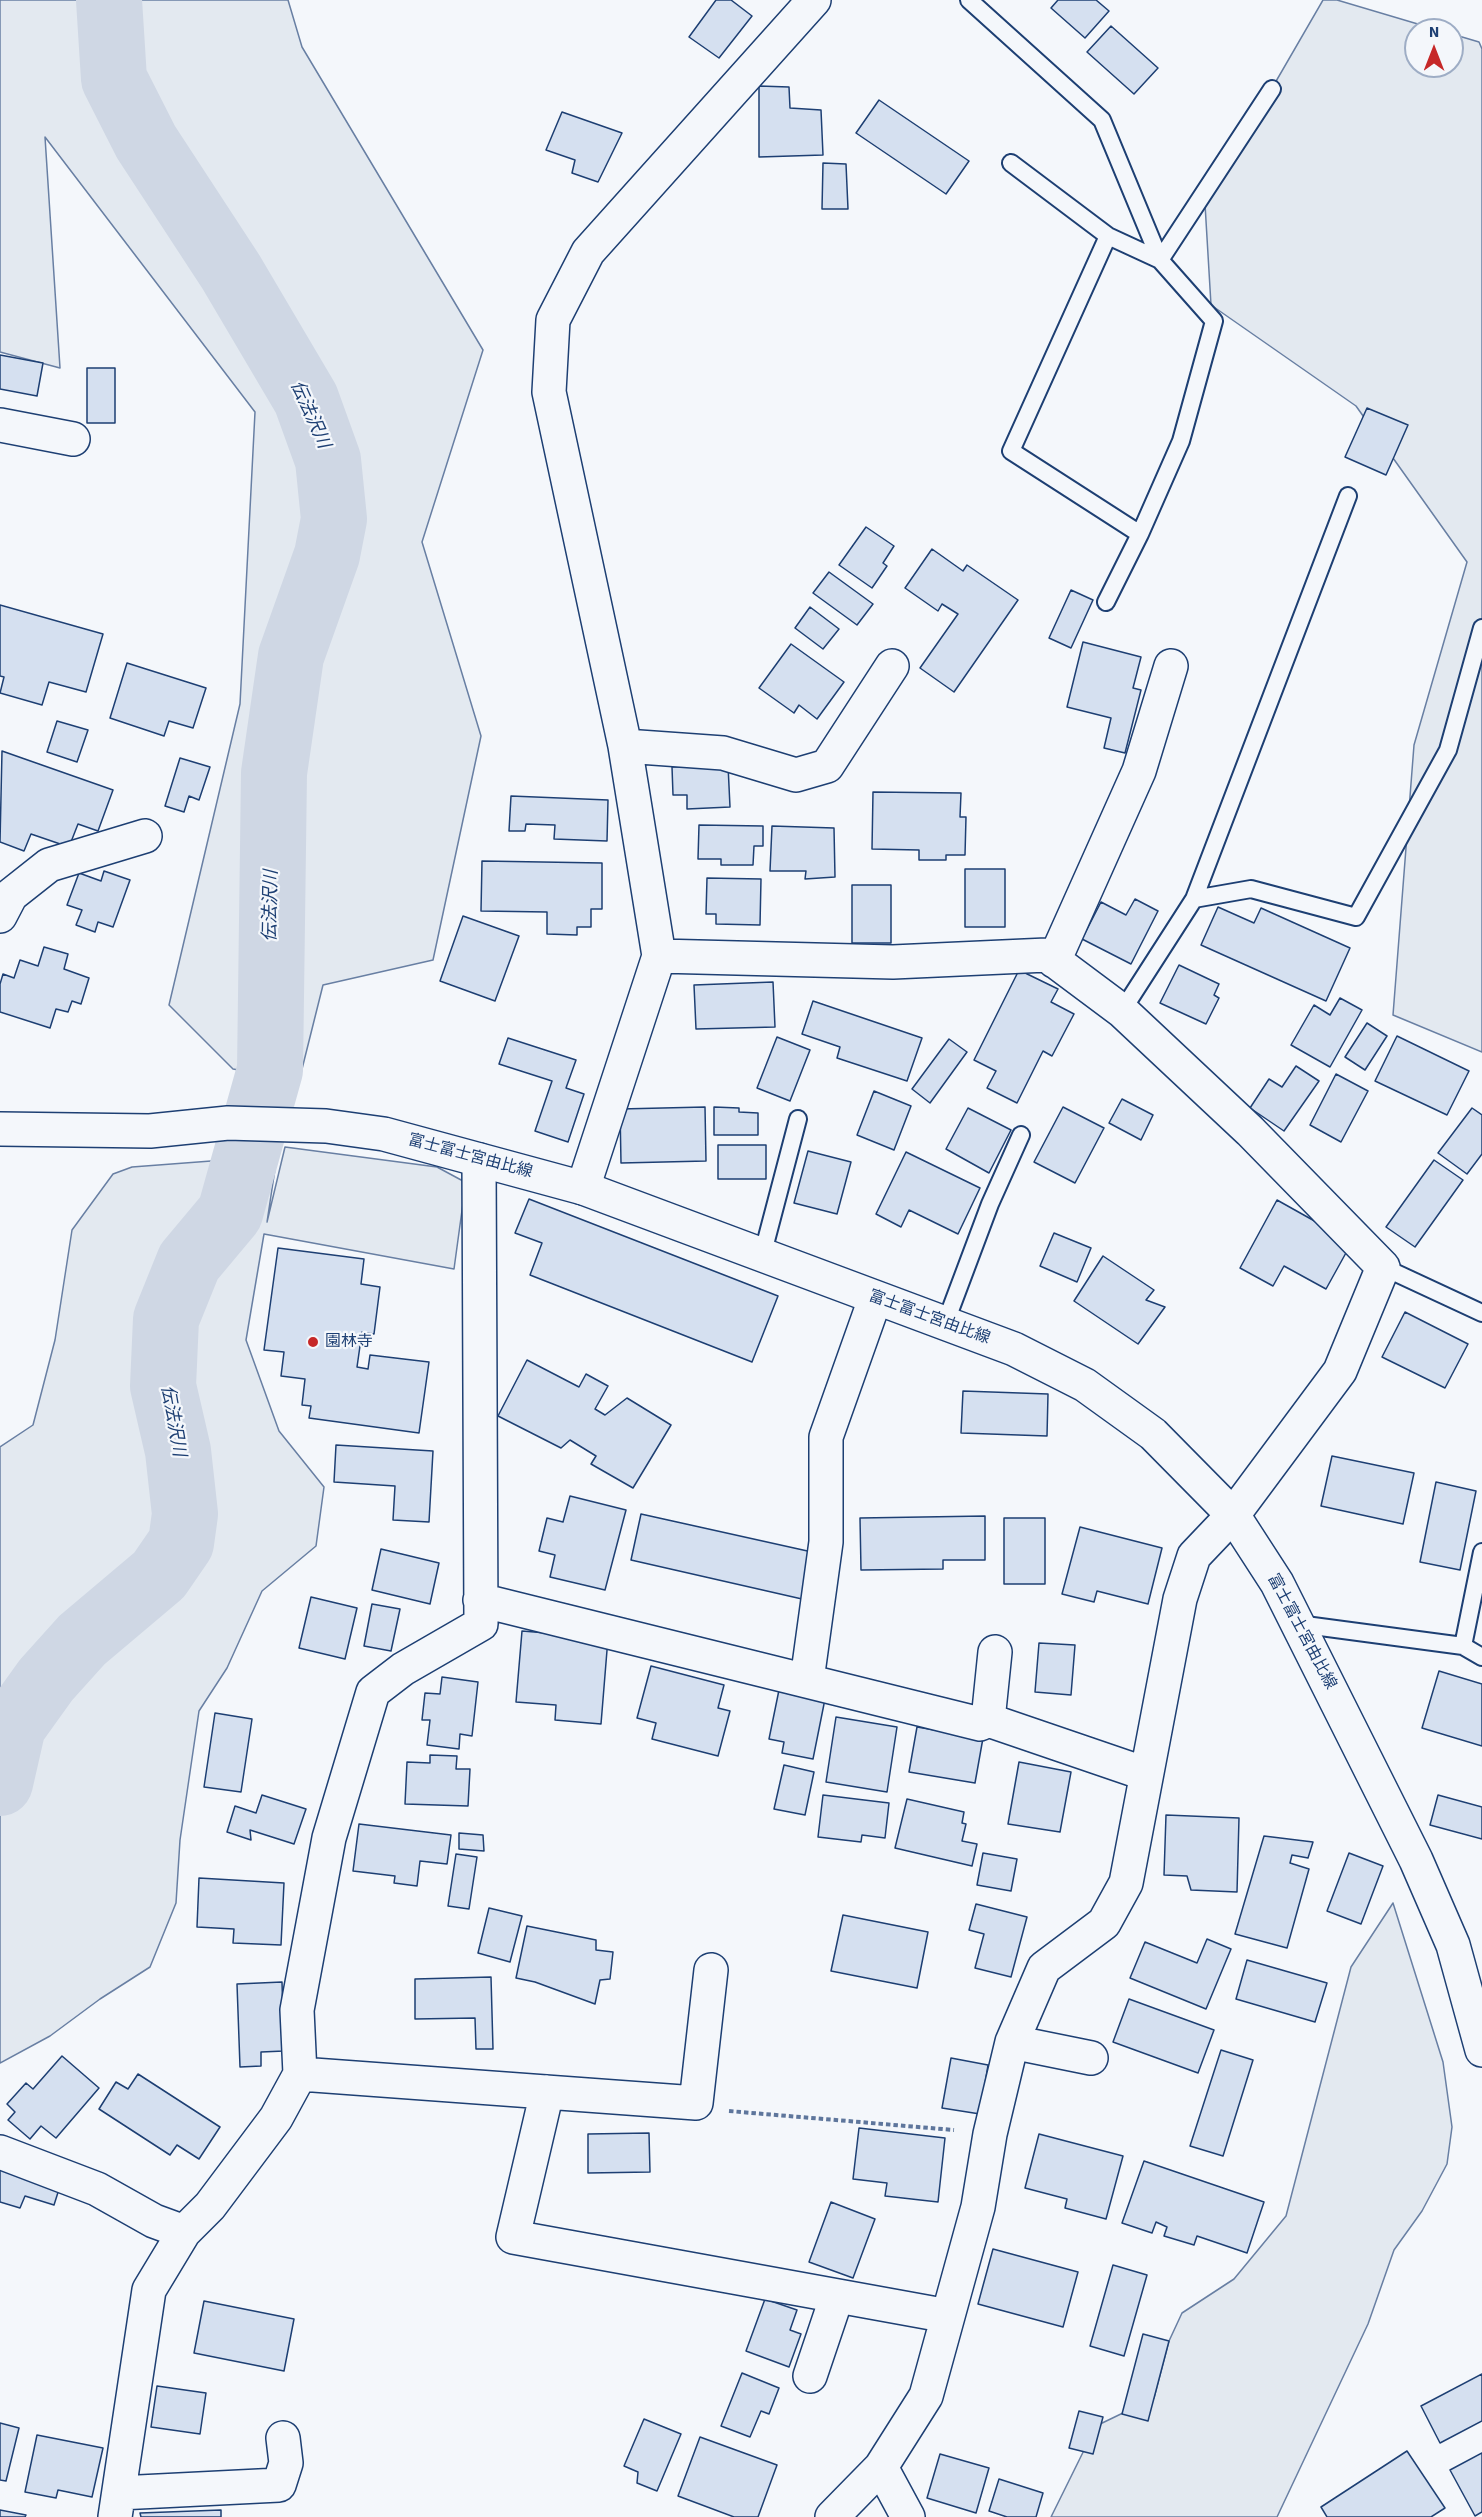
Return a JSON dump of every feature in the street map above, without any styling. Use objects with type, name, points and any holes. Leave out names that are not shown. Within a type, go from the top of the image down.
[{"type":"street","points":[[583,1188],[659,956],[625,746],[549,392],[553,320],[588,252],[814,0]]},
{"type":"street","points":[[0,425],[73,439]]},
{"type":"street","points":[[625,746],[723,753],[796,775],[817,769],[827,765],[892,666]]},
{"type":"street","points":[[1054,960],[1139,771],[1172,666]]},
{"type":"street","points":[[0,916],[11,895],[49,865],[145,836]]},
{"type":"street","points":[[659,956],[893,962],[1047,955],[1122,1011],[1250,1131],[1383,1267],[1340,1371],[1233,1515],[1194,1556],[1180,1599],[1126,1883],[1104,1923],[1044,1968],[1012,2042],[990,2134],[978,2207],[926,2396],[881,2467],[832,2517]]},
{"type":"street","name":"富士富士宮由比線","points":[[0,1129],[52,1132],[150,1131],[228,1123],[326,1126],[384,1134],[583,1188],[875,1299],[1014,1349],[1085,1385],[1153,1434],[1233,1515],[1277,1583],[1416,1860],[1453,1945],[1472,1973],[1482,2050]]},
{"type":"street","points":[[282,2438],[286,2463],[279,2485],[117,2505],[149,2290],[184,2232],[210,2206],[276,2118],[300,2074],[297,2010],[329,1838],[373,1692],[403,1669],[482,1624],[480,1600],[479,1160]]},
{"type":"street","points":[[807,1680],[826,1542],[826,1437],[875,1299]]},
{"type":"street","points":[[480,1600],[980,1724],[988,1720],[1146,1774]]},
{"type":"street","points":[[988,1720],[995,1652]]},
{"type":"street","points":[[300,2074],[696,2103],[711,1970]]},
{"type":"street","points":[[1012,2042],[1091,2058]]},
{"type":"street","points":[[547,2092],[513,2237],[948,2316]]},
{"type":"street","points":[[0,2152],[97,2189],[154,2221],[184,2232]]},
{"type":"street","points":[[810,2376],[837,2296]]},
{"type":"street","points":[[881,2467],[908,2517]]},
{"type":"lane","points":[[969,0],[1102,120],[1160,260],[1214,321],[1181,441],[1140,534],[1106,602]]},
{"type":"lane","points":[[1160,260],[1272,89]]},
{"type":"lane","points":[[1011,163],[1108,236],[1160,260]]},
{"type":"lane","points":[[1108,236],[1011,452],[1140,534]]},
{"type":"lane","points":[[1122,1011],[1194,899],[1348,496]]},
{"type":"lane","points":[[1194,899],[1251,890],[1356,917],[1448,750],[1482,628]]},
{"type":"lane","points":[[762,1256],[798,1119]]},
{"type":"lane","points":[[945,1324],[990,1204],[1021,1135]]},
{"type":"lane","points":[[1383,1267],[1482,1313]]},
{"type":"lane","points":[[1463,1646],[1482,1552]]},
{"type":"lane","points":[[1298,1624],[1463,1646],[1482,1657]]},
{"type":"path","points":[[696,2103],[727,2111],[990,2134]]},
{"type":"shaded area","points":[[0,0],[288,0],[302,47],[483,350],[422,542],[481,736],[433,960],[323,985],[299,1081],[233,1069],[169,1005],[240,704],[255,412],[45,137],[60,368],[0,352]]},
{"type":"shaded area","points":[[1323,0],[1337,0],[1404,20],[1404,78],[1464,78],[1464,38],[1479,42],[1482,49],[1482,1052],[1393,1015],[1414,745],[1467,562],[1356,406],[1211,305],[1205,204]]},
{"type":"shaded area","points":[[285,1147],[437,1167],[463,1181],[463,1203],[454,1269],[264,1234],[246,1340],[279,1431],[324,1487],[316,1546],[262,1591],[227,1668],[199,1711],[180,1840],[176,1903],[150,1967],[100,1999],[50,2036],[0,2063],[0,1447],[33,1425],[55,1340],[72,1230],[113,1174],[132,1167],[277,1156],[267,1222]]},
{"type":"shaded area","points":[[1393,1903],[1443,2062],[1452,2127],[1447,2164],[1422,2211],[1394,2250],[1368,2324],[1277,2517],[1051,2517],[1096,2426],[1154,2398],[1169,2341],[1182,2313],[1234,2279],[1286,2216],[1351,1967]]},
{"type":"building","points":[[716,0],[731,0],[752,16],[719,58],[689,37]]},
{"type":"building","points":[[1058,0],[1096,0],[1109,11],[1085,38],[1051,8]]},
{"type":"building","points":[[1111,26],[1158,68],[1134,94],[1087,52]]},
{"type":"building","points":[[759,86],[789,87],[790,108],[821,110],[823,155],[759,157]]},
{"type":"building","points":[[879,100],[969,161],[946,194],[856,133]]},
{"type":"building","points":[[562,112],[622,133],[598,182],[572,173],[575,160],[546,150]]},
{"type":"building","points":[[823,163],[846,164],[848,209],[822,209]]},
{"type":"building","points":[[0,355],[43,363],[37,396],[0,389]]},
{"type":"building","points":[[87,368],[115,368],[115,423],[87,423]]},
{"type":"building","points":[[1367,408],[1408,425],[1386,475],[1345,457]]},
{"type":"building","points":[[866,527],[894,546],[883,563],[887,566],[872,588],[839,565]]},
{"type":"building","points":[[932,549],[963,571],[967,565],[1018,600],[954,692],[920,668],[958,614],[942,604],[938,611],[905,588]]},
{"type":"building","points":[[829,572],[873,604],[857,625],[813,593]]},
{"type":"building","points":[[1071,590],[1093,600],[1071,648],[1049,638]]},
{"type":"building","points":[[0,605],[103,634],[86,692],[49,682],[42,705],[0,693],[4,677],[0,676]]},
{"type":"building","points":[[810,607],[839,629],[823,649],[795,628]]},
{"type":"building","points":[[1083,642],[1141,657],[1133,688],[1141,690],[1125,753],[1104,748],[1111,718],[1067,707]]},
{"type":"building","points":[[791,644],[844,682],[817,719],[799,705],[794,713],[759,688]]},
{"type":"building","points":[[127,663],[206,688],[193,728],[169,721],[164,736],[110,718]]},
{"type":"building","points":[[57,721],[88,730],[77,762],[47,752]]},
{"type":"building","points":[[2,751],[113,790],[98,831],[78,824],[69,847],[31,834],[24,851],[0,842]]},
{"type":"building","points":[[180,758],[210,767],[199,800],[189,796],[184,812],[165,806]]},
{"type":"building","points":[[728,765],[730,807],[687,809],[687,795],[673,795],[672,767]]},
{"type":"building","points":[[873,792],[961,793],[960,817],[966,817],[965,855],[946,855],[946,860],[919,860],[919,850],[872,849]]},
{"type":"building","points":[[511,796],[608,800],[607,841],[554,839],[555,825],[526,824],[525,831],[509,831]]},
{"type":"building","points":[[699,825],[763,826],[763,846],[754,846],[753,865],[721,865],[721,859],[698,859]]},
{"type":"building","points":[[772,826],[834,828],[835,877],[805,879],[806,871],[770,871]]},
{"type":"building","points":[[482,861],[602,863],[602,909],[591,909],[591,927],[577,927],[577,935],[547,934],[547,912],[481,911]]},
{"type":"building","points":[[965,869],[1005,869],[1005,927],[965,927]]},
{"type":"building","points":[[104,871],[130,880],[113,927],[98,922],[95,932],[76,925],[82,910],[67,905],[79,873],[101,881]]},
{"type":"building","points":[[707,878],[761,879],[760,925],[716,924],[716,914],[706,914]]},
{"type":"building","points":[[852,885],[891,885],[891,943],[852,943]]},
{"type":"building","points":[[1135,899],[1158,911],[1131,964],[1082,939],[1101,902],[1126,915]]},
{"type":"building","points":[[1218,907],[1254,923],[1261,908],[1350,948],[1326,1001],[1201,945]]},
{"type":"building","points":[[463,916],[519,936],[495,1001],[440,981]]},
{"type":"building","points":[[44,947],[68,954],[64,969],[89,978],[81,1004],[72,1001],[68,1012],[56,1009],[50,1028],[0,1012],[0,984],[3,974],[14,978],[20,960],[38,966]]},
{"type":"building","points":[[1179,965],[1219,984],[1214,995],[1219,998],[1206,1024],[1160,1003]]},
{"type":"building","points":[[1019,970],[1058,989],[1051,1002],[1074,1014],[1052,1056],[1043,1051],[1017,1103],[987,1088],[996,1071],[974,1060]]},
{"type":"building","points":[[773,982],[775,1027],[696,1029],[694,985]]},
{"type":"building","points":[[1340,998],[1362,1010],[1330,1067],[1291,1045],[1314,1005],[1330,1015]]},
{"type":"building","points":[[813,1001],[922,1038],[907,1081],[837,1058],[840,1047],[802,1034]]},
{"type":"building","points":[[1367,1023],[1387,1036],[1365,1070],[1345,1057]]},
{"type":"building","points":[[1397,1036],[1469,1071],[1447,1115],[1375,1081]]},
{"type":"building","points":[[777,1037],[810,1050],[790,1101],[757,1088]]},
{"type":"building","points":[[508,1038],[576,1060],[566,1088],[584,1094],[568,1142],[535,1131],[552,1081],[499,1064]]},
{"type":"building","points":[[949,1039],[967,1052],[930,1103],[912,1089]]},
{"type":"building","points":[[1296,1066],[1319,1081],[1284,1131],[1250,1108],[1269,1079],[1282,1087]]},
{"type":"building","points":[[1336,1074],[1368,1091],[1341,1142],[1310,1125]]},
{"type":"building","points":[[874,1091],[911,1106],[894,1150],[857,1135]]},
{"type":"building","points":[[1122,1099],[1153,1115],[1141,1140],[1109,1123]]},
{"type":"building","points":[[705,1107],[706,1161],[621,1163],[620,1109]]},
{"type":"building","points":[[714,1107],[739,1108],[739,1112],[758,1113],[758,1135],[714,1135]]},
{"type":"building","points":[[1063,1107],[1104,1128],[1075,1183],[1034,1162]]},
{"type":"building","points":[[968,1108],[1011,1130],[989,1173],[946,1149]]},
{"type":"building","points":[[1472,1108],[1482,1115],[1482,1154],[1467,1174],[1438,1153]]},
{"type":"building","points":[[718,1145],[766,1145],[766,1179],[718,1179]]},
{"type":"building","points":[[808,1151],[851,1162],[837,1214],[794,1203]]},
{"type":"building","points":[[906,1152],[980,1188],[958,1234],[909,1210],[901,1227],[876,1214]]},
{"type":"building","points":[[1434,1160],[1463,1180],[1415,1247],[1386,1227]]},
{"type":"building","points":[[529,1199],[778,1296],[752,1362],[530,1275],[542,1243],[515,1233]]},
{"type":"building","points":[[1277,1200],[1352,1242],[1326,1289],[1284,1266],[1273,1286],[1240,1268]]},
{"type":"building","points":[[1054,1233],[1091,1248],[1077,1282],[1040,1266]]},
{"type":"building","name":"園林寺","points":[[278,1248],[364,1259],[361,1284],[380,1287],[374,1334],[362,1332],[357,1367],[368,1369],[370,1355],[429,1362],[419,1433],[309,1418],[311,1406],[302,1405],[305,1379],[281,1376],[284,1352],[264,1350]]},
{"type":"building","points":[[1103,1256],[1154,1290],[1146,1300],[1165,1307],[1138,1344],[1074,1301]]},
{"type":"building","points":[[1405,1312],[1468,1344],[1445,1388],[1382,1357]]},
{"type":"building","points":[[527,1360],[579,1387],[586,1374],[608,1386],[595,1409],[605,1415],[627,1398],[671,1425],[633,1488],[591,1464],[596,1456],[570,1440],[561,1448],[498,1416]]},
{"type":"building","points":[[963,1391],[1048,1394],[1047,1436],[961,1433]]},
{"type":"building","points":[[336,1445],[433,1451],[429,1522],[393,1520],[395,1486],[334,1482]]},
{"type":"building","points":[[1332,1456],[1414,1473],[1403,1524],[1321,1506]]},
{"type":"building","points":[[1436,1482],[1476,1491],[1460,1570],[1420,1562]]},
{"type":"building","points":[[570,1496],[626,1510],[605,1590],[550,1577],[555,1555],[539,1551],[547,1518],[563,1522]]},
{"type":"building","points":[[641,1514],[812,1552],[802,1599],[631,1560]]},
{"type":"building","points":[[985,1516],[985,1560],[943,1560],[943,1569],[861,1570],[860,1518]]},
{"type":"building","points":[[1004,1518],[1045,1518],[1045,1584],[1004,1584]]},
{"type":"building","points":[[1080,1527],[1162,1548],[1148,1604],[1097,1591],[1094,1602],[1062,1594]]},
{"type":"building","points":[[381,1549],[439,1563],[430,1604],[372,1590]]},
{"type":"building","points":[[311,1597],[357,1608],[345,1659],[299,1648]]},
{"type":"building","points":[[372,1604],[400,1609],[391,1651],[364,1646]]},
{"type":"building","points":[[522,1631],[608,1638],[601,1724],[555,1720],[556,1705],[516,1702]]},
{"type":"building","points":[[1039,1643],[1075,1645],[1071,1695],[1035,1692]]},
{"type":"building","points":[[651,1666],[724,1685],[718,1708],[730,1711],[718,1756],[652,1739],[656,1723],[637,1718]]},
{"type":"building","points":[[1439,1671],[1482,1684],[1482,1746],[1422,1728]]},
{"type":"building","points":[[442,1677],[478,1682],[472,1736],[460,1734],[459,1749],[427,1745],[430,1720],[422,1720],[425,1693],[440,1694]]},
{"type":"building","points":[[779,1690],[825,1699],[813,1759],[782,1753],[784,1742],[769,1739]]},
{"type":"building","points":[[215,1713],[252,1719],[241,1792],[204,1787]]},
{"type":"building","points":[[836,1717],[897,1727],[887,1792],[826,1782]]},
{"type":"building","points":[[917,1727],[983,1738],[975,1783],[909,1772]]},
{"type":"building","points":[[430,1755],[457,1756],[456,1769],[470,1769],[468,1806],[405,1804],[407,1762],[430,1763]]},
{"type":"building","points":[[1019,1762],[1071,1772],[1060,1832],[1008,1824]]},
{"type":"building","points":[[784,1765],[814,1772],[805,1815],[774,1809]]},
{"type":"building","points":[[262,1795],[306,1809],[294,1844],[250,1830],[251,1840],[227,1832],[235,1806],[256,1813]]},
{"type":"building","points":[[823,1795],[889,1803],[885,1838],[862,1835],[861,1842],[818,1837]]},
{"type":"building","points":[[1438,1795],[1482,1807],[1482,1839],[1430,1825]]},
{"type":"building","points":[[907,1799],[964,1812],[962,1823],[966,1824],[962,1841],[977,1844],[972,1866],[895,1848]]},
{"type":"building","points":[[1166,1815],[1239,1818],[1237,1892],[1191,1890],[1187,1876],[1164,1875]]},
{"type":"building","points":[[359,1824],[451,1835],[447,1864],[420,1861],[417,1886],[394,1883],[395,1876],[353,1871]]},
{"type":"building","points":[[459,1833],[483,1835],[484,1851],[459,1849]]},
{"type":"building","points":[[1264,1836],[1313,1842],[1308,1858],[1292,1855],[1290,1863],[1309,1869],[1287,1948],[1235,1934]]},
{"type":"building","points":[[983,1853],[1017,1859],[1011,1891],[977,1885]]},
{"type":"building","points":[[1349,1853],[1383,1866],[1361,1924],[1327,1911]]},
{"type":"building","points":[[456,1854],[477,1857],[469,1909],[448,1906]]},
{"type":"building","points":[[199,1878],[284,1883],[281,1945],[233,1943],[234,1929],[197,1927]]},
{"type":"building","points":[[976,1904],[1027,1917],[1011,1977],[975,1968],[984,1934],[969,1930]]},
{"type":"building","points":[[489,1908],[522,1916],[510,1962],[478,1953]]},
{"type":"building","points":[[843,1915],[928,1932],[917,1988],[831,1971]]},
{"type":"building","points":[[527,1926],[596,1940],[596,1950],[613,1952],[610,1979],[600,1980],[595,2004],[535,1982],[516,1978]]},
{"type":"building","points":[[1207,1939],[1231,1949],[1206,2009],[1130,1978],[1145,1942],[1197,1963]]},
{"type":"building","points":[[1247,1960],[1327,1983],[1315,2022],[1236,1999]]},
{"type":"building","points":[[491,1977],[493,2049],[476,2049],[475,2018],[415,2019],[415,1979]]},
{"type":"building","points":[[282,1982],[284,2051],[261,2052],[261,2066],[240,2067],[237,1984]]},
{"type":"building","points":[[1129,1999],[1214,2030],[1198,2073],[1113,2042]]},
{"type":"building","points":[[1221,2050],[1253,2060],[1223,2156],[1190,2146]]},
{"type":"building","points":[[62,2056],[99,2088],[56,2138],[41,2126],[30,2139],[8,2120],[15,2112],[7,2104],[26,2083],[33,2089]]},
{"type":"building","points":[[951,2058],[988,2065],[980,2114],[942,2108]]},
{"type":"building","points":[[138,2074],[220,2127],[199,2159],[177,2145],[170,2155],[99,2109],[116,2082],[128,2089]]},
{"type":"building","points":[[859,2128],[945,2138],[938,2202],[885,2196],[887,2183],[853,2179]]},
{"type":"building","points":[[649,2133],[650,2172],[588,2173],[588,2134]]},
{"type":"building","points":[[1039,2134],[1123,2156],[1106,2219],[1065,2208],[1067,2199],[1025,2188]]},
{"type":"building","points":[[1144,2161],[1264,2202],[1247,2253],[1197,2236],[1194,2245],[1164,2236],[1167,2227],[1156,2222],[1152,2233],[1122,2223]]},
{"type":"building","points":[[0,2166],[60,2186],[54,2205],[25,2196],[20,2208],[0,2202]]},
{"type":"building","points":[[831,2202],[875,2219],[853,2278],[809,2262]]},
{"type":"building","points":[[993,2249],[1078,2272],[1063,2327],[978,2304]]},
{"type":"building","points":[[1113,2265],[1147,2275],[1124,2356],[1090,2346]]},
{"type":"building","points":[[765,2299],[797,2310],[790,2330],[801,2334],[789,2367],[746,2351]]},
{"type":"building","points":[[204,2301],[294,2319],[284,2371],[194,2353]]},
{"type":"building","points":[[1143,2334],[1169,2341],[1148,2421],[1122,2414]]},
{"type":"building","points":[[742,2373],[779,2388],[769,2414],[761,2411],[750,2437],[721,2426]]},
{"type":"building","points":[[1482,2374],[1482,2421],[1440,2443],[1421,2406]]},
{"type":"building","points":[[157,2386],[206,2393],[200,2434],[151,2427]]},
{"type":"building","points":[[1079,2411],[1103,2417],[1093,2454],[1069,2448]]},
{"type":"building","points":[[644,2419],[681,2434],[657,2491],[637,2483],[638,2472],[624,2466]]},
{"type":"building","points":[[0,2423],[19,2428],[6,2481],[0,2480]]},
{"type":"building","points":[[37,2435],[103,2448],[92,2497],[58,2490],[56,2498],[25,2492]]},
{"type":"building","points":[[700,2437],[777,2465],[758,2517],[734,2517],[678,2496]]},
{"type":"building","points":[[1407,2451],[1445,2508],[1431,2517],[1327,2517],[1321,2507]]},
{"type":"building","points":[[1482,2453],[1482,2512],[1475,2516],[1450,2470]]},
{"type":"building","points":[[940,2454],[989,2468],[976,2513],[927,2498]]},
{"type":"building","points":[[999,2479],[1043,2493],[1036,2517],[1007,2517],[989,2511]]},
{"type":"building","points":[[0,2510],[26,2515],[25,2517],[0,2517]]},
{"type":"building","points":[[221,2510],[221,2517],[141,2517],[140,2513]]},
{"type":"waterway","name":"伝法沢川","points":[[0,1783],[13,1726],[46,1680],[82,1640],[159,1575],[181,1543],[185,1514],[178,1451],[163,1386],[166,1319],[189,1262],[230,1213],[270,1070],[274,773],[291,656],[327,555],[334,519],[328,460],[306,399],[231,272],[146,142],[114,79],[109,0]]},
{"type":"place","name":"園林寺","points":[[313,1342]]}]
